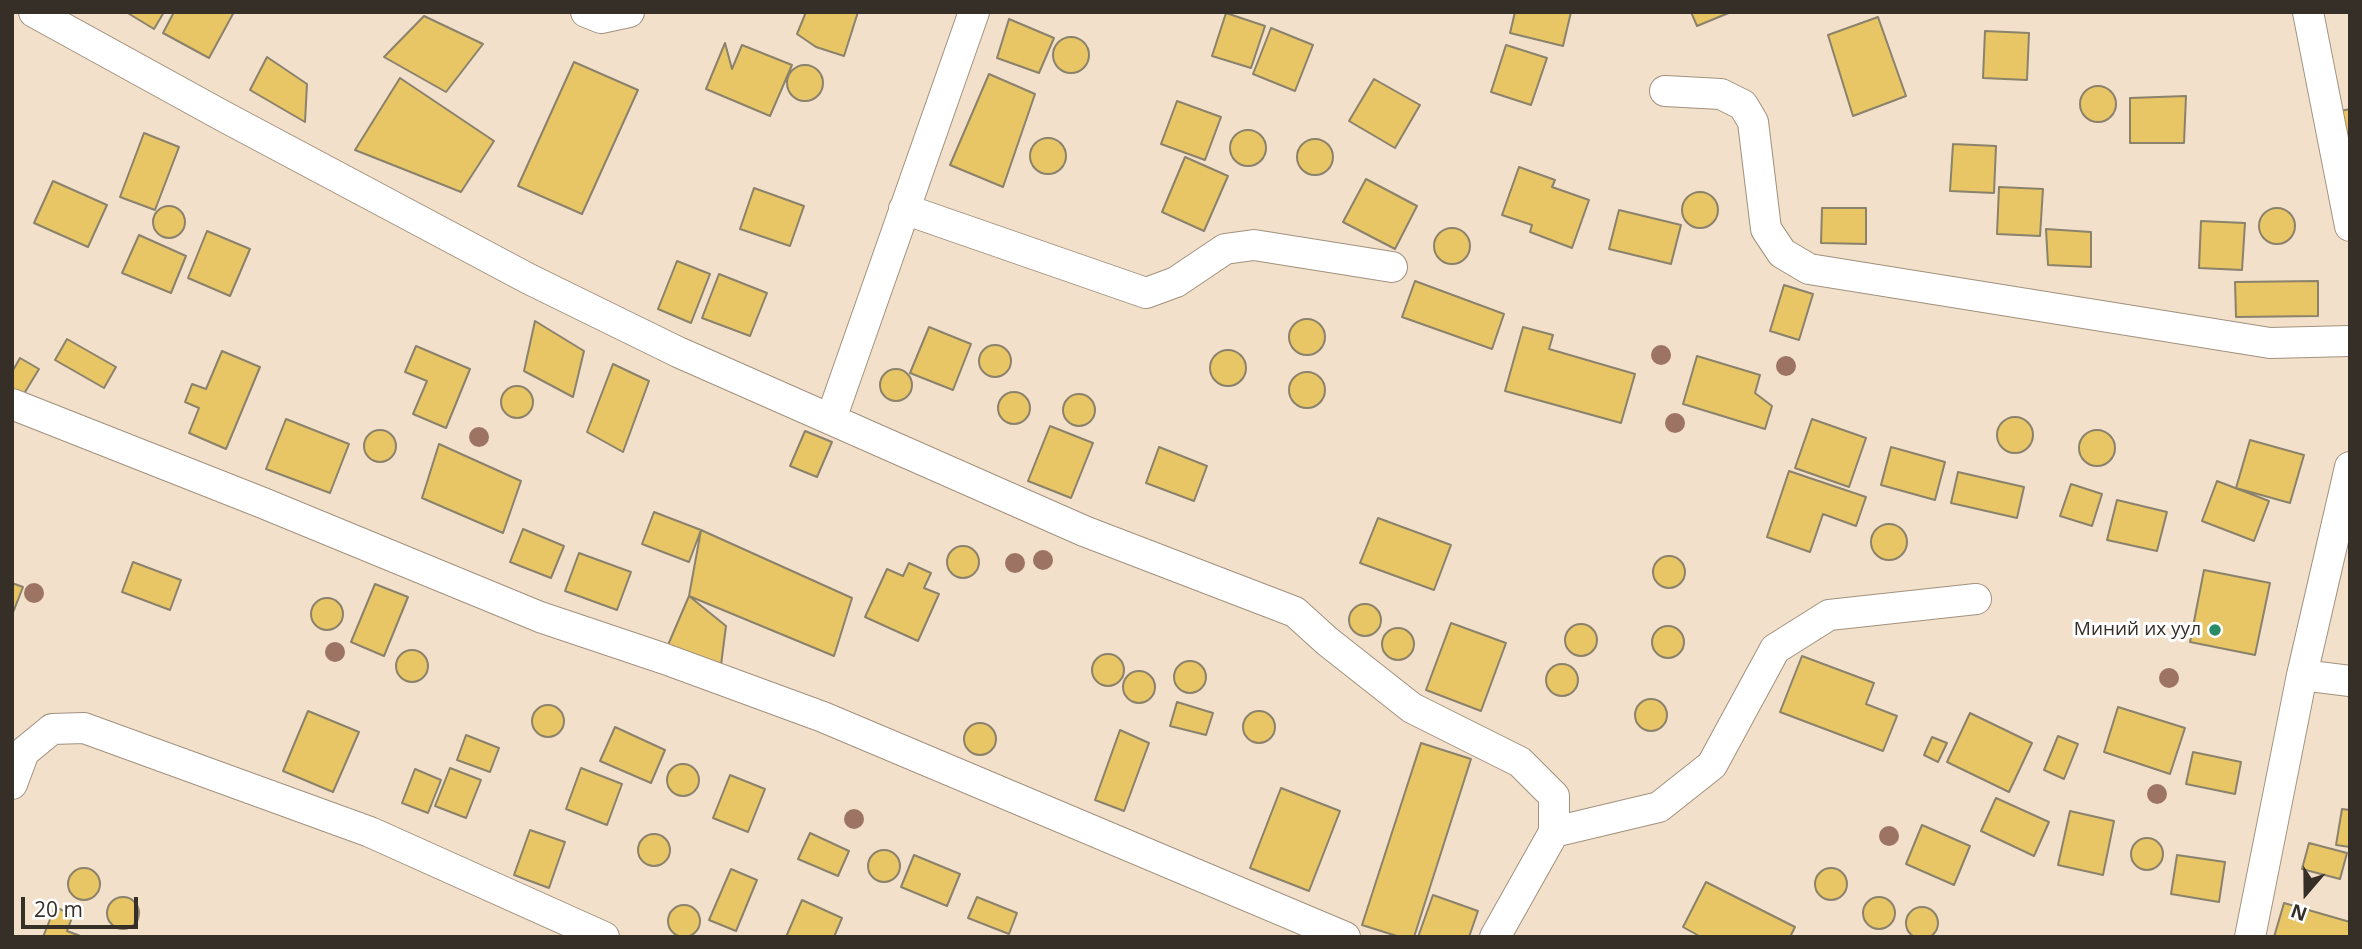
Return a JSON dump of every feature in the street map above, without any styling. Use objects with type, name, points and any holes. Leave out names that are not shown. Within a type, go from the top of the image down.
[{"type":"street","points":[[34,12],[528,279],[678,352],[1084,531],[1295,612],[1327,641],[1412,708],[1520,762],[1554,796],[1554,832],[1495,937]]},
{"type":"street","points":[[586,12],[601,18],[629,12]]},
{"type":"street","points":[[831,419],[974,12]]},
{"type":"street","points":[[2308,12],[2350,226]]},
{"type":"street","points":[[1665,91],[1721,94],[1743,104],[1753,122],[1766,229],[1782,253],[1809,269],[2270,343],[2350,341]]},
{"type":"street","points":[[904,209],[1146,293],[1176,282],[1225,249],[1254,245],[1392,267]]},
{"type":"street","points":[[12,404],[540,617],[823,717],[1345,937]]},
{"type":"street","points":[[2250,937],[2302,675],[2350,467]]},
{"type":"street","points":[[1554,832],[1659,807],[1712,765],[1775,649],[1829,615],[1976,599]]},
{"type":"street","points":[[2302,675],[2350,681]]},
{"type":"street","points":[[12,784],[24,752],[52,729],[84,728],[370,832],[604,937]]},
{"type":"building","points":[[126,12],[164,12],[154,29]]},
{"type":"building","points":[[174,12],[234,12],[209,58],[163,33]]},
{"type":"building","points":[[806,12],[858,12],[844,56],[816,47],[797,34]]},
{"type":"building","points":[[1515,12],[1571,12],[1563,46],[1510,33]]},
{"type":"building","points":[[1691,12],[1731,12],[1697,26]]},
{"type":"building","points":[[1226,13],[1265,26],[1251,68],[1212,56]]},
{"type":"building","points":[[424,16],[483,44],[446,92],[384,57]]},
{"type":"building","points":[[1878,17],[1906,96],[1853,116],[1828,35]]},
{"type":"building","points":[[1009,19],[1054,38],[1039,73],[997,58]]},
{"type":"building","points":[[1271,28],[1313,45],[1295,91],[1253,74]]},
{"type":"building","points":[[1985,31],[2029,33],[2027,80],[1983,78]]},
{"type":"building","points":[[1071,37],[1084,42],[1089,55],[1084,68],[1071,73],[1058,68],[1053,55],[1058,42]]},
{"type":"building","points":[[725,43],[732,69],[742,45],[792,65],[770,116],[706,89]]},
{"type":"building","points":[[1506,45],[1547,58],[1531,105],[1491,92]]},
{"type":"building","points":[[267,57],[307,84],[305,122],[250,90]]},
{"type":"building","points":[[574,62],[638,90],[582,214],[518,186]]},
{"type":"building","points":[[805,65],[818,70],[823,83],[818,96],[805,101],[792,96],[787,83],[792,70]]},
{"type":"building","points":[[989,74],[1035,94],[1003,187],[950,165]]},
{"type":"building","points":[[400,78],[494,141],[461,192],[355,150]]},
{"type":"building","points":[[1374,79],[1420,105],[1395,148],[1349,121]]},
{"type":"building","points":[[2098,86],[2111,91],[2116,104],[2111,117],[2098,122],[2085,117],[2080,104],[2085,91]]},
{"type":"building","points":[[2186,96],[2184,143],[2130,143],[2130,98]]},
{"type":"building","points":[[1177,101],[1221,117],[1205,160],[1161,144]]},
{"type":"building","points":[[2350,109],[2350,195],[2331,113]]},
{"type":"building","points":[[1248,130],[1261,135],[1266,148],[1261,161],[1248,166],[1235,161],[1230,148],[1235,135]]},
{"type":"building","points":[[144,133],[179,147],[155,210],[120,197]]},
{"type":"building","points":[[1048,138],[1061,143],[1066,156],[1061,169],[1048,174],[1035,169],[1030,156],[1035,143]]},
{"type":"building","points":[[1315,139],[1328,144],[1333,157],[1328,170],[1315,175],[1302,170],[1297,157],[1302,144]]},
{"type":"building","points":[[1953,144],[1996,146],[1994,193],[1950,191]]},
{"type":"building","points":[[1185,157],[1228,176],[1204,231],[1162,212]]},
{"type":"building","points":[[1519,167],[1555,180],[1552,187],[1589,200],[1572,248],[1530,232],[1532,225],[1502,215]]},
{"type":"building","points":[[1366,179],[1417,206],[1395,249],[1343,222]]},
{"type":"building","points":[[53,181],[107,205],[88,247],[34,223]]},
{"type":"building","points":[[1999,187],[2043,189],[2040,236],[1997,234]]},
{"type":"building","points":[[754,188],[804,206],[790,246],[740,229]]},
{"type":"building","points":[[1700,192],[1712,198],[1718,210],[1712,222],[1700,228],[1688,222],[1682,210],[1688,198]]},
{"type":"building","points":[[169,206],[180,211],[185,222],[180,233],[169,238],[158,233],[153,222],[158,211]]},
{"type":"building","points":[[1822,208],[1866,208],[1866,244],[1821,243]]},
{"type":"building","points":[[2277,208],[2290,213],[2295,226],[2290,239],[2277,244],[2264,239],[2259,226],[2264,213]]},
{"type":"building","points":[[1619,210],[1681,225],[1671,264],[1609,249]]},
{"type":"building","points":[[2201,221],[2245,223],[2242,270],[2199,268]]},
{"type":"building","points":[[1452,228],[1465,233],[1470,246],[1465,259],[1452,264],[1439,259],[1434,246],[1439,233]]},
{"type":"building","points":[[2046,229],[2091,232],[2091,267],[2048,265]]},
{"type":"building","points":[[207,231],[250,249],[230,296],[188,278]]},
{"type":"building","points":[[139,235],[186,256],[171,293],[122,273]]},
{"type":"building","points":[[677,261],[710,274],[691,323],[658,309]]},
{"type":"building","points":[[719,274],[767,293],[750,336],[702,318]]},
{"type":"building","points":[[1415,281],[1504,314],[1492,349],[1402,317]]},
{"type":"building","points":[[2318,281],[2318,316],[2236,317],[2235,282]]},
{"type":"building","points":[[1784,285],[1813,294],[1799,340],[1770,331]]},
{"type":"building","points":[[1307,319],[1320,324],[1325,337],[1320,350],[1307,355],[1294,350],[1289,337],[1294,324]]},
{"type":"building","points":[[535,321],[584,351],[573,397],[524,371]]},
{"type":"building","points":[[929,327],[971,344],[953,390],[910,373]]},
{"type":"building","points":[[1523,327],[1553,335],[1549,349],[1635,374],[1621,423],[1505,391]]},
{"type":"building","points":[[67,339],[116,367],[104,388],[55,360]]},
{"type":"building","points":[[995,345],[1006,350],[1011,361],[1006,372],[995,377],[984,372],[979,361],[984,350]]},
{"type":"building","points":[[416,346],[470,369],[446,428],[413,414],[427,381],[405,372]]},
{"type":"building","points":[[1228,350],[1241,355],[1246,368],[1241,381],[1228,386],[1215,381],[1210,368],[1215,355]]},
{"type":"building","points":[[222,351],[260,367],[226,449],[189,433],[199,408],[185,402],[192,384],[206,389]]},
{"type":"building","points":[[1697,356],[1760,375],[1755,393],[1772,406],[1765,429],[1683,404]]},
{"type":"building","points":[[20,358],[39,369],[22,397],[12,391],[12,372]]},
{"type":"building","points":[[613,364],[649,381],[623,452],[587,432]]},
{"type":"building","points":[[896,369],[907,374],[912,385],[907,396],[896,401],[885,396],[880,385],[885,374]]},
{"type":"building","points":[[1307,372],[1320,377],[1325,390],[1320,403],[1307,408],[1294,403],[1289,390],[1294,377]]},
{"type":"building","points":[[517,386],[528,391],[533,402],[528,413],[517,418],[506,413],[501,402],[506,391]]},
{"type":"building","points":[[1014,392],[1025,397],[1030,408],[1025,419],[1014,424],[1003,419],[998,408],[1003,397]]},
{"type":"building","points":[[1079,394],[1090,399],[1095,410],[1090,421],[1079,426],[1068,421],[1063,410],[1068,399]]},
{"type":"building","points":[[2015,417],[2028,422],[2033,435],[2028,448],[2015,453],[2002,448],[1997,435],[2002,422]]},
{"type":"building","points":[[286,419],[349,444],[330,493],[266,469]]},
{"type":"building","points":[[1812,419],[1866,438],[1849,487],[1795,468]]},
{"type":"building","points":[[1050,426],[1093,443],[1071,498],[1028,481]]},
{"type":"building","points":[[380,430],[391,435],[396,446],[391,457],[380,462],[369,457],[364,446],[369,435]]},
{"type":"building","points":[[2097,430],[2110,435],[2115,448],[2110,461],[2097,466],[2084,461],[2079,448],[2084,435]]},
{"type":"building","points":[[805,431],[832,442],[817,477],[790,466]]},
{"type":"building","points":[[2250,440],[2304,455],[2290,503],[2236,488]]},
{"type":"building","points":[[439,444],[521,481],[503,533],[422,498]]},
{"type":"building","points":[[1159,447],[1207,466],[1194,501],[1146,483]]},
{"type":"building","points":[[1891,447],[1945,462],[1935,500],[1881,485]]},
{"type":"building","points":[[1789,471],[1866,497],[1856,526],[1823,514],[1810,552],[1767,537]]},
{"type":"building","points":[[1958,472],[2024,487],[2017,518],[1951,503]]},
{"type":"building","points":[[2217,481],[2269,501],[2254,541],[2202,521]]},
{"type":"building","points":[[2071,484],[2102,494],[2092,526],[2060,516]]},
{"type":"building","points":[[2117,500],[2167,512],[2157,551],[2107,540]]},
{"type":"building","points":[[654,512],[701,530],[689,562],[642,544]]},
{"type":"building","points":[[1378,518],[1451,545],[1434,590],[1360,563]]},
{"type":"building","points":[[1889,524],[1902,529],[1907,542],[1902,555],[1889,560],[1876,555],[1871,542],[1876,529]]},
{"type":"building","points":[[523,529],[564,546],[551,578],[510,562]]},
{"type":"building","points":[[701,530],[852,598],[834,656],[689,596]]},
{"type":"building","points":[[963,546],[974,551],[979,562],[974,573],[963,578],[952,573],[947,562],[952,551]]},
{"type":"building","points":[[579,553],[631,572],[617,610],[565,591]]},
{"type":"building","points":[[1669,556],[1680,561],[1685,572],[1680,583],[1669,588],[1658,583],[1653,572],[1658,561]]},
{"type":"building","points":[[133,562],[181,580],[170,610],[122,592]]},
{"type":"building","points":[[909,563],[931,573],[924,588],[939,594],[918,641],[865,617],[887,569],[903,576]]},
{"type":"building","points":[[2204,570],[2270,583],[2255,655],[2190,642]]},
{"type":"building","points":[[12,583],[23,587],[12,615]]},
{"type":"building","points":[[375,584],[408,597],[384,656],[351,642]]},
{"type":"building","points":[[689,596],[726,626],[720,673],[665,652]]},
{"type":"building","points":[[327,598],[338,603],[343,614],[338,625],[327,630],[316,625],[311,614],[316,603]]},
{"type":"building","points":[[1365,604],[1376,609],[1381,620],[1376,631],[1365,636],[1354,631],[1349,620],[1354,609]]},
{"type":"building","points":[[1451,623],[1506,643],[1481,711],[1426,690]]},
{"type":"building","points":[[1581,624],[1592,629],[1597,640],[1592,651],[1581,656],[1570,651],[1565,640],[1570,629]]},
{"type":"building","points":[[1668,626],[1679,631],[1684,642],[1679,653],[1668,658],[1657,653],[1652,642],[1657,631]]},
{"type":"building","points":[[1398,628],[1409,633],[1414,644],[1409,655],[1398,660],[1387,655],[1382,644],[1387,633]]},
{"type":"building","points":[[412,650],[423,655],[428,666],[423,677],[412,682],[401,677],[396,666],[401,655]]},
{"type":"building","points":[[1108,654],[1119,659],[1124,670],[1119,681],[1108,686],[1097,681],[1092,670],[1097,659]]},
{"type":"building","points":[[1802,656],[1874,683],[1866,704],[1897,716],[1883,751],[1780,712]]},
{"type":"building","points":[[1190,661],[1201,666],[1206,677],[1201,688],[1190,693],[1179,688],[1174,677],[1179,666]]},
{"type":"building","points":[[1562,664],[1573,669],[1578,680],[1573,691],[1562,696],[1551,691],[1546,680],[1551,669]]},
{"type":"building","points":[[1139,671],[1150,676],[1155,687],[1150,698],[1139,703],[1128,698],[1123,687],[1128,676]]},
{"type":"building","points":[[1651,699],[1662,704],[1667,715],[1662,726],[1651,731],[1640,726],[1635,715],[1640,704]]},
{"type":"building","points":[[1177,702],[1213,713],[1206,735],[1170,726]]},
{"type":"building","points":[[548,705],[559,710],[564,721],[559,732],[548,737],[537,732],[532,721],[537,710]]},
{"type":"building","points":[[2118,707],[2185,728],[2170,774],[2104,752]]},
{"type":"building","points":[[308,711],[359,732],[333,792],[283,771]]},
{"type":"building","points":[[1259,711],[1270,716],[1275,727],[1270,738],[1259,743],[1248,738],[1243,727],[1248,716]]},
{"type":"building","points":[[1970,713],[2032,743],[2009,792],[1947,762]]},
{"type":"building","points":[[980,723],[991,728],[996,739],[991,750],[980,755],[969,750],[964,739],[969,728]]},
{"type":"building","points":[[615,727],[665,750],[651,783],[600,761]]},
{"type":"building","points":[[1120,730],[1149,743],[1124,811],[1095,800]]},
{"type":"building","points":[[466,735],[499,748],[490,772],[457,760]]},
{"type":"building","points":[[2058,736],[2078,744],[2064,779],[2044,770]]},
{"type":"building","points":[[1932,737],[1947,743],[1938,762],[1924,755]]},
{"type":"building","points":[[1421,743],[1471,759],[1414,937],[1400,937],[1362,925]]},
{"type":"building","points":[[2193,752],[2241,762],[2235,794],[2186,784]]},
{"type":"building","points":[[683,764],[694,769],[699,780],[694,791],[683,796],[672,791],[667,780],[672,769]]},
{"type":"building","points":[[450,768],[481,780],[466,818],[435,806]]},
{"type":"building","points":[[581,768],[622,784],[607,825],[566,809]]},
{"type":"building","points":[[415,769],[441,780],[428,813],[402,803]]},
{"type":"building","points":[[730,775],[765,789],[748,832],[713,818]]},
{"type":"building","points":[[1281,788],[1340,811],[1309,891],[1250,868]]},
{"type":"building","points":[[1996,798],[2049,822],[2034,856],[1981,831]]},
{"type":"building","points":[[2342,809],[2350,810],[2350,847],[2336,845]]},
{"type":"building","points":[[2070,811],[2114,821],[2103,875],[2058,865]]},
{"type":"building","points":[[1922,825],[1970,846],[1954,885],[1906,864]]},
{"type":"building","points":[[530,830],[565,842],[549,888],[514,875]]},
{"type":"building","points":[[810,833],[849,851],[838,876],[798,859]]},
{"type":"building","points":[[654,834],[665,839],[670,850],[665,861],[654,866],[643,861],[638,850],[643,839]]},
{"type":"building","points":[[2147,838],[2158,843],[2163,854],[2158,865],[2147,870],[2136,865],[2131,854],[2136,843]]},
{"type":"building","points":[[2309,843],[2347,853],[2340,879],[2302,869]]},
{"type":"building","points":[[884,850],[895,855],[900,866],[895,877],[884,882],[873,877],[868,866],[873,855]]},
{"type":"building","points":[[914,855],[960,874],[947,906],[901,887]]},
{"type":"building","points":[[2177,855],[2225,862],[2219,902],[2171,894]]},
{"type":"building","points":[[84,868],[95,873],[100,884],[95,895],[84,900],[73,895],[68,884],[73,873]]},
{"type":"building","points":[[1831,868],[1842,873],[1847,884],[1842,895],[1831,900],[1820,895],[1815,884],[1820,873]]},
{"type":"building","points":[[731,869],[757,880],[736,931],[709,920]]},
{"type":"building","points":[[1706,882],[1795,927],[1790,937],[1701,937],[1683,927]]},
{"type":"building","points":[[1433,895],[1478,911],[1469,937],[1418,937]]},
{"type":"building","points":[[123,897],[134,902],[139,913],[134,924],[123,929],[112,924],[107,913],[112,902]]},
{"type":"building","points":[[977,897],[1017,913],[1009,934],[968,918]]},
{"type":"building","points":[[1879,897],[1890,902],[1895,913],[1890,924],[1879,929],[1868,924],[1863,913],[1868,902]]},
{"type":"building","points":[[802,900],[842,918],[834,937],[786,937]]},
{"type":"building","points":[[2284,903],[2350,922],[2350,937],[2274,937]]},
{"type":"building","points":[[684,905],[695,910],[700,921],[695,932],[684,937],[673,932],[668,921],[673,910]]},
{"type":"building","points":[[55,907],[73,915],[67,931],[83,937],[43,937]]},
{"type":"building","points":[[1922,907],[1933,912],[1938,923],[1933,934],[1922,939],[1911,934],[1906,923],[1911,912]]},
{"type":"place","name":"Миний их уул","points":[[2215,630]]}]
